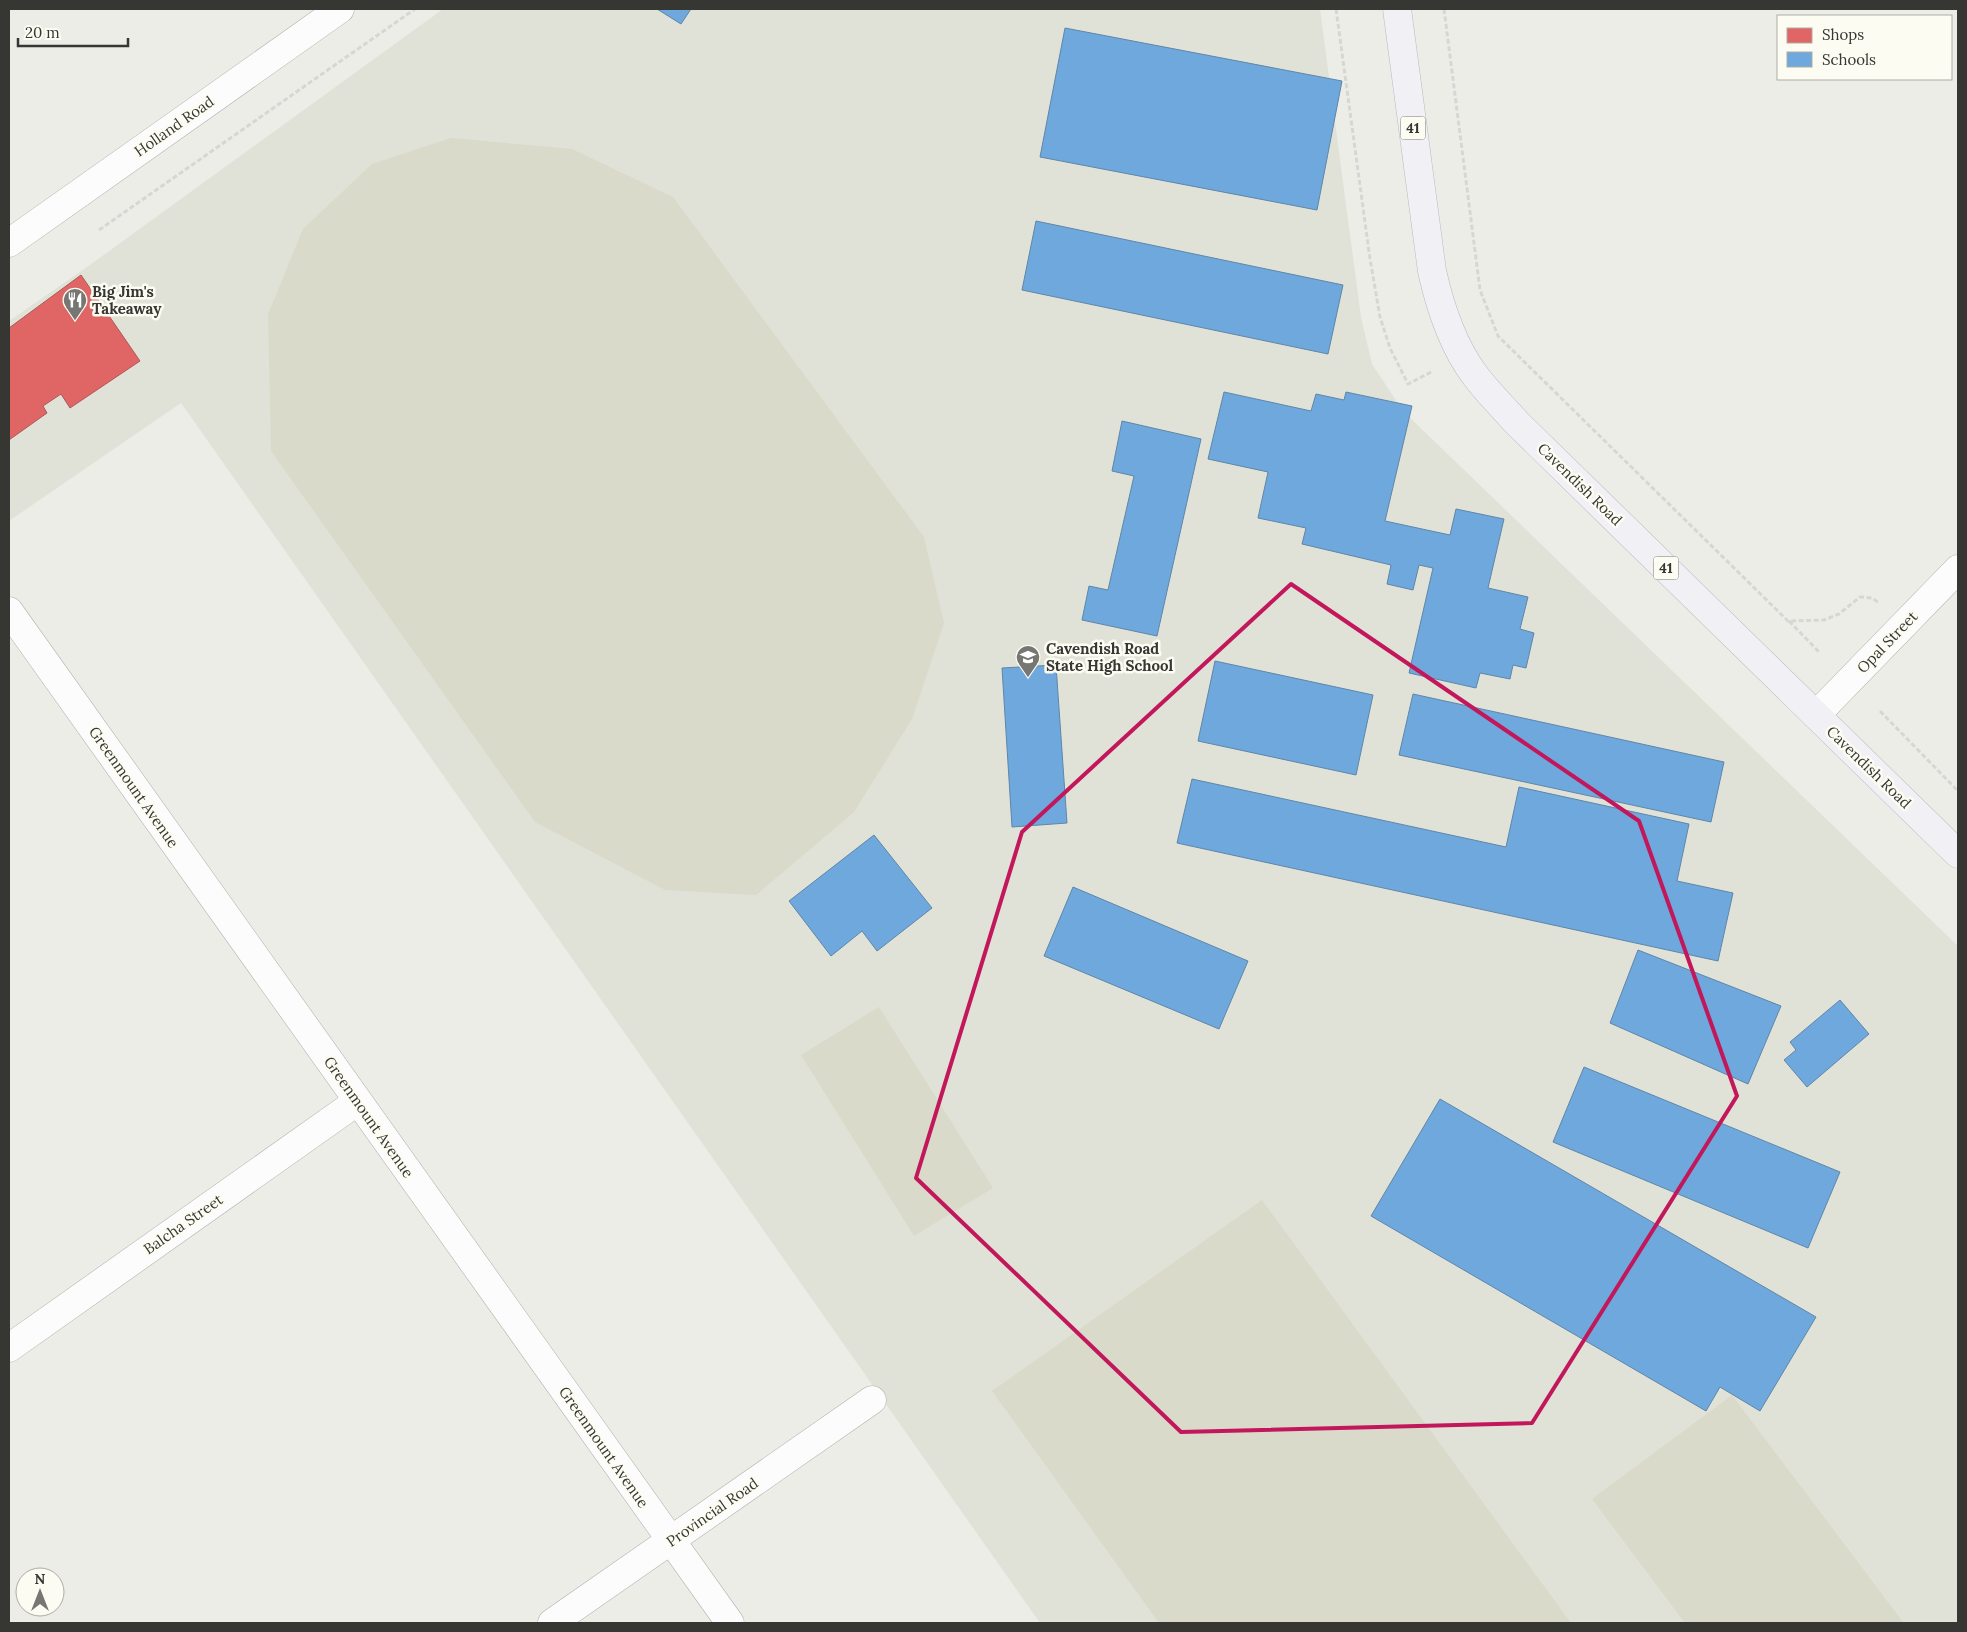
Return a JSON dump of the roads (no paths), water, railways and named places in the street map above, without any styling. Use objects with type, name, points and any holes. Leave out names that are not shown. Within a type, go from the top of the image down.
[{"type":"main road","name":"Cavendish Road","points":[[1397,9],[1432,271],[1449,328],[1474,373],[1517,424],[1958,854]]},
{"type":"street","name":"Holland Road","points":[[9,243],[340,9]]},
{"type":"street","name":"Opal Street","points":[[1816,715],[1958,569]]},
{"type":"street","name":"Greenmount Avenue","points":[[9,611],[730,1623]]},
{"type":"street","name":"Balcha Street","points":[[9,1348],[358,1101]]},
{"type":"street","name":"Provincial Road","points":[[552,1623],[872,1400]]},
{"type":"place","name":"Big Jim's Takeaway","points":[[75,321]]},
{"type":"place","name":"Cavendish Road State High School","points":[[1028,678]]}]
